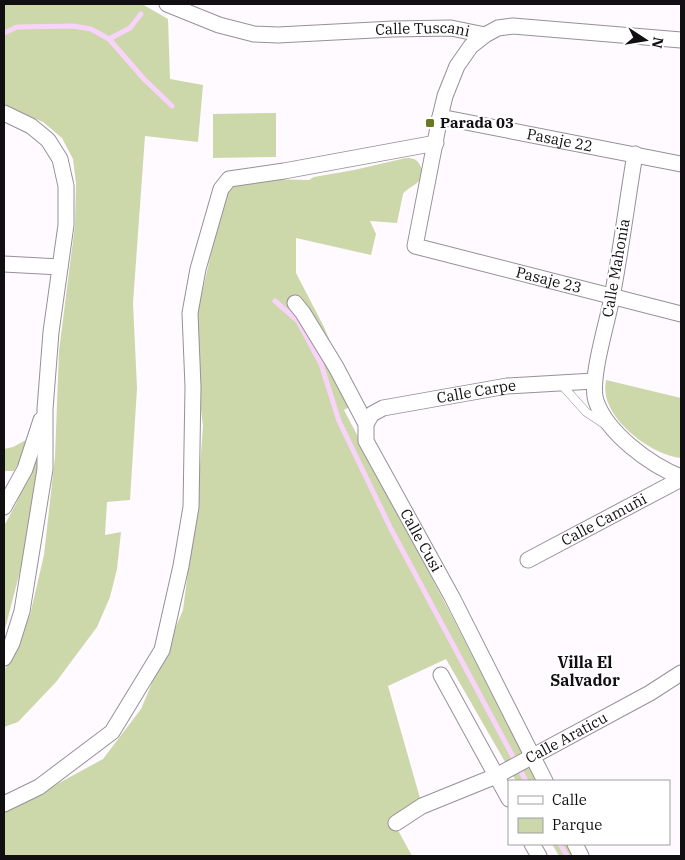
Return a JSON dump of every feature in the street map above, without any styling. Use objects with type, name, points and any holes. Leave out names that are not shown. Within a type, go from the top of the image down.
[{"type":"street","name":"Calle Tuscani","points":[[167,4],[219,25],[254,34],[278,35],[451,28],[485,35],[498,28],[513,26],[681,40]]},
{"type":"street","points":[[4,804],[39,787],[112,732],[162,650],[181,566],[191,507],[193,386],[190,313],[198,269],[221,189],[229,179],[292,170],[436,143],[446,96],[457,66],[472,46],[485,35]]},
{"type":"street","points":[[4,114],[31,126],[48,140],[60,159],[66,186],[66,225],[51,332],[45,409],[46,469],[22,611],[12,643],[4,658]]},
{"type":"street","name":"Pasaje 22","points":[[440,118],[681,164]]},
{"type":"street","name":"Pasaje 23","points":[[436,143],[415,246],[681,314]]},
{"type":"street","name":"Calle Mahonia","points":[[594,381],[612,296],[635,154]]},
{"type":"street","points":[[4,264],[60,268]]},
{"type":"street","name":"Calle Cusi","points":[[295,303],[336,367],[366,424],[366,441],[452,597],[545,780]]},
{"type":"street","points":[[594,381],[595,399],[612,429],[626,442],[662,468],[681,478]]},
{"type":"street","name":"Calle Carpe","points":[[366,424],[372,414],[383,408],[507,386],[594,381]]},
{"type":"street","points":[[6,496],[25,469],[45,409]]},
{"type":"street","name":"Calle Camuñi","points":[[528,560],[681,478]]},
{"type":"street","name":"Calle Araticu","points":[[396,823],[422,806],[496,776],[650,693],[681,673]]},
{"type":"street","points":[[441,675],[508,797]]},
{"type":"street","points":[[533,845],[539,856]]},
{"type":"lane","points":[[560,382],[586,412],[612,429]]},
{"type":"green space","points":[[4,4],[142,4],[168,19],[170,79],[203,85],[198,142],[145,136],[133,303],[137,388],[130,500],[107,502],[105,535],[121,532],[117,569],[110,597],[97,627],[56,682],[18,722],[4,727],[4,670],[9,663],[30,615],[44,555],[55,457],[59,351],[75,225],[76,183],[73,159],[62,138],[43,122],[4,105]]},
{"type":"green space","points":[[276,113],[276,157],[213,158],[213,114]]},
{"type":"green space","points":[[406,158],[418,161],[422,176],[417,183],[403,194],[397,223],[370,221],[376,234],[371,255],[296,238],[296,273],[324,327],[356,403],[344,410],[537,780],[515,780],[446,659],[388,686],[422,805],[392,819],[412,856],[4,856],[4,813],[103,759],[141,709],[183,610],[198,494],[203,426],[192,335],[229,178],[309,180],[314,177]]},
{"type":"green space","points":[[606,380],[681,398],[681,458],[658,451],[635,437],[625,428],[616,418],[610,407],[606,394]]},
{"type":"green space","points":[[26,440],[14,471],[4,471],[4,449],[13,447]]},
{"type":"green space","points":[[39,451],[35,492],[25,552],[4,633],[4,526],[16,504]]},
{"type":"green space","points":[[553,845],[571,845],[577,856],[559,856]]},
{"type":"waterway","points":[[109,39],[130,28],[141,14]]},
{"type":"waterway","points":[[4,33],[17,27],[73,26],[91,29],[109,39],[144,79],[172,106]]},
{"type":"waterway","points":[[275,301],[298,321],[321,364],[339,421],[391,529],[525,780]]},
{"type":"waterway","points":[[561,845],[567,856]]},
{"type":"place","name":"Parada 03","points":[[430,123]]},
{"type":"district","name":"Villa El Salvador","points":[[585,671]]}]
